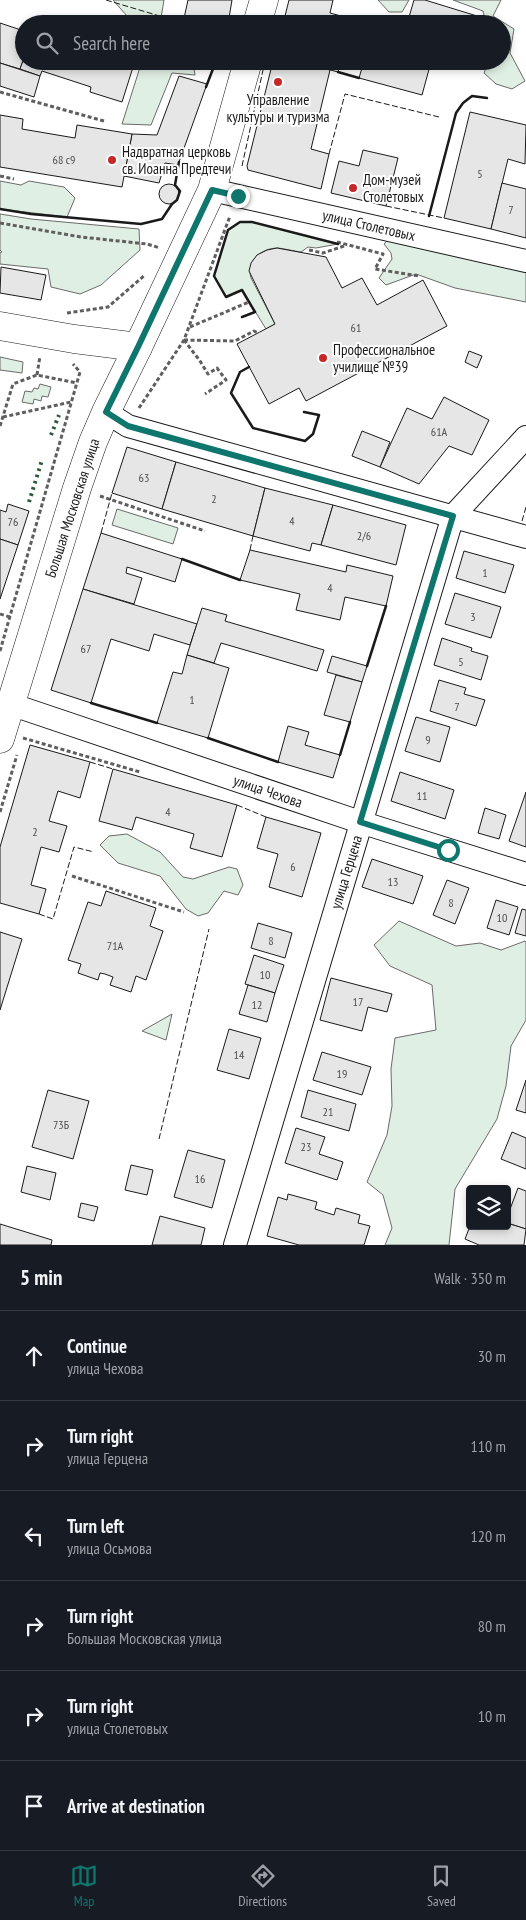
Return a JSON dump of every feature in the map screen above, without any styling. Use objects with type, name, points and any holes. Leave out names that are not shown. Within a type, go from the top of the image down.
[{"type":"main road","points":[[260,15],[264,0]]},
{"type":"main road","name":"Большая Московская улица","points":[[0,739],[77,488],[106,412],[212,190],[245,70]]},
{"type":"main road","points":[[0,326],[74,339],[138,347]]},
{"type":"street","name":"улица Столетовых","points":[[212,190],[526,261]]},
{"type":"street","points":[[106,412],[128,426],[526,538]]},
{"type":"street","name":"улица Герцена","points":[[235,1245],[453,516],[526,437]]},
{"type":"street","name":"улица Чехова","points":[[10,704],[360,822],[526,874]]},
{"type":"path","points":[[0,92],[104,121]]},
{"type":"path","points":[[0,176],[14,179]]},
{"type":"path","points":[[0,223],[81,237],[147,244],[164,250],[159,256]]},
{"type":"path","points":[[309,250],[323,253],[348,245]]},
{"type":"path","points":[[383,254],[375,269],[419,276]]},
{"type":"path","points":[[65,313],[108,307],[146,274],[150,268]]},
{"type":"path","points":[[189,327],[249,302]]},
{"type":"path","points":[[205,394],[226,380],[217,368],[208,374],[184,340],[235,341],[254,331],[258,333]]},
{"type":"path","points":[[37,376],[40,353]]},
{"type":"path","points":[[0,651],[80,372]]},
{"type":"path","points":[[0,426],[13,384],[37,376],[77,383]]},
{"type":"path","points":[[3,417],[71,402]]},
{"type":"path","points":[[100,496],[205,531]]},
{"type":"path","points":[[0,614],[10,617]]},
{"type":"path","points":[[72,876],[184,912]]},
{"type":"green space","points":[[113,0],[164,0],[162,15],[126,15]]},
{"type":"green space","points":[[378,0],[409,0],[402,12],[389,12]]},
{"type":"green space","points":[[453,0],[501,0],[494,15],[484,15],[483,11]]},
{"type":"green space","points":[[511,27],[514,29],[511,47]]},
{"type":"green space","points":[[511,55],[525,81],[512,89],[496,84],[484,73],[485,70],[511,70]]},
{"type":"green space","points":[[139,70],[194,70],[195,75],[172,73],[151,125],[122,124]]},
{"type":"green space","points":[[0,181],[21,185],[29,181],[64,187],[75,198],[67,217],[0,209]]},
{"type":"green space","points":[[0,214],[31,219],[139,229],[140,250],[101,285],[80,294],[51,287],[48,269],[0,264],[0,253],[2,252],[0,250]]},
{"type":"green space","points":[[240,222],[252,222],[338,244],[316,248],[308,247],[301,252],[278,248],[266,250],[256,257],[251,266],[251,278],[275,324],[266,329],[242,290],[226,297],[214,276],[228,230]]},
{"type":"green space","points":[[392,235],[526,268],[526,302],[455,288],[416,274],[386,285],[379,278],[392,259],[391,253],[384,244]]},
{"type":"green space","points":[[0,357],[23,362],[22,373],[0,370]]},
{"type":"green space","points":[[40,384],[51,387],[48,397],[42,396],[41,401],[34,399],[33,404],[22,402],[25,391],[32,392],[34,388],[38,389]]},
{"type":"green space","points":[[117,509],[178,528],[173,544],[112,525]]},
{"type":"green space","points":[[127,834],[160,852],[183,877],[193,879],[229,867],[237,869],[243,885],[238,895],[224,891],[208,913],[198,916],[186,909],[160,876],[118,863],[100,845],[109,836]]},
{"type":"green space","points":[[399,921],[456,946],[480,943],[501,950],[526,942],[526,1020],[511,1046],[506,1086],[497,1119],[455,1189],[449,1245],[385,1245],[392,1228],[383,1195],[367,1182],[387,1135],[392,1106],[391,1069],[395,1038],[436,1030],[432,985],[390,966],[374,945]]},
{"type":"green space","points":[[172,1014],[166,1040],[142,1031]]},
{"type":"building","points":[[188,0],[232,0],[230,15],[185,15]]},
{"type":"building","points":[[289,0],[333,0],[330,13],[337,15],[285,15]]},
{"type":"building","points":[[414,0],[425,0],[474,15],[410,15]]},
{"type":"building","points":[[0,23],[15,28],[15,68],[0,63]]},
{"type":"building","points":[[0,63],[15,68],[15,70],[22,70],[40,76],[34,97],[0,86]]},
{"type":"building","points":[[23,70],[132,70],[122,102],[90,92],[91,87],[42,71],[40,76]]},
{"type":"building","points":[[271,70],[330,70],[311,149],[329,154],[321,189],[248,170],[247,166]]},
{"type":"building","points":[[361,70],[429,70],[422,95],[359,78]]},
{"type":"building","points":[[179,76],[207,84],[178,165],[165,163],[159,183],[124,176],[132,134],[157,135]]},
{"type":"building","points":[[470,112],[526,125],[525,164],[508,159],[491,229],[444,218]]},
{"type":"building","points":[[0,115],[23,119],[22,129],[75,138],[77,125],[132,134],[122,187],[0,167]]},
{"type":"building","points":[[363,150],[398,158],[386,206],[331,193],[339,161],[359,166]]},
{"type":"building","points":[[502,183],[526,189],[526,238],[491,229]]},
{"type":"building","points":[[169,184],[176,187],[179,194],[176,201],[169,204],[162,201],[159,194],[162,187]]},
{"type":"building","points":[[277,248],[326,257],[342,288],[362,278],[377,305],[423,280],[447,326],[306,401],[299,388],[269,404],[237,344],[275,324],[249,271],[251,263],[257,255]]},
{"type":"building","points":[[1,267],[46,275],[41,300],[0,293]]},
{"type":"building","points":[[469,351],[482,356],[477,368],[465,362]]},
{"type":"building","points":[[444,397],[489,420],[472,455],[449,446],[419,484],[380,467],[407,408],[432,419]]},
{"type":"building","points":[[362,431],[390,442],[380,467],[352,456]]},
{"type":"building","points":[[127,447],[176,462],[162,509],[112,493]]},
{"type":"building","points":[[176,462],[265,488],[253,536],[162,509]]},
{"type":"building","points":[[265,488],[333,505],[321,545],[312,543],[310,551],[253,536]]},
{"type":"building","points":[[8,504],[29,511],[18,545],[0,539],[0,510],[6,512]]},
{"type":"building","points":[[333,505],[406,525],[396,565],[321,545]]},
{"type":"building","points":[[101,533],[182,559],[175,582],[127,567],[126,573],[142,578],[134,604],[83,589]]},
{"type":"building","points":[[0,539],[18,545],[0,599]]},
{"type":"building","points":[[250,550],[346,572],[347,565],[393,576],[386,606],[345,597],[340,620],[296,610],[300,594],[240,580]]},
{"type":"building","points":[[464,551],[514,565],[505,593],[456,578]]},
{"type":"building","points":[[83,589],[197,624],[190,645],[154,634],[149,651],[111,639],[91,703],[51,690]]},
{"type":"building","points":[[455,593],[501,607],[491,638],[445,624]]},
{"type":"building","points":[[202,608],[227,615],[225,621],[324,650],[317,671],[221,643],[214,663],[187,655]]},
{"type":"building","points":[[442,638],[472,648],[471,651],[488,656],[481,680],[434,665]]},
{"type":"building","points":[[187,655],[229,668],[208,738],[157,723],[173,672],[182,674]]},
{"type":"building","points":[[332,656],[367,666],[362,682],[327,672]]},
{"type":"building","points":[[336,675],[362,682],[350,722],[324,715]]},
{"type":"building","points":[[439,680],[466,688],[464,694],[485,700],[476,726],[430,711]]},
{"type":"building","points":[[416,717],[450,727],[440,762],[405,751]]},
{"type":"building","points":[[288,726],[309,732],[305,745],[340,755],[333,778],[278,762]]},
{"type":"building","points":[[30,745],[90,762],[80,798],[58,791],[49,821],[67,826],[59,852],[41,847],[31,885],[46,889],[39,914],[0,903],[0,847]]},
{"type":"building","points":[[113,769],[237,805],[222,857],[190,848],[194,834],[136,817],[132,830],[99,821]]},
{"type":"building","points":[[400,772],[454,790],[445,819],[391,801]]},
{"type":"building","points":[[526,792],[526,847],[509,841]]},
{"type":"building","points":[[485,808],[506,815],[499,839],[478,833]]},
{"type":"building","points":[[266,817],[321,833],[302,897],[269,887],[278,854],[257,848]]},
{"type":"building","points":[[372,859],[423,876],[413,904],[362,887]]},
{"type":"building","points":[[447,880],[469,888],[455,924],[433,915]]},
{"type":"building","points":[[106,891],[156,908],[150,926],[163,931],[146,980],[136,976],[131,992],[110,985],[113,977],[105,974],[100,973],[98,980],[78,973],[81,964],[68,960],[88,902],[101,906]]},
{"type":"building","points":[[496,900],[518,907],[509,935],[487,928]]},
{"type":"building","points":[[522,909],[526,910],[526,936],[515,933]]},
{"type":"building","points":[[258,923],[292,933],[285,958],[251,948]]},
{"type":"building","points":[[0,932],[22,939],[0,1010]]},
{"type":"building","points":[[254,955],[284,965],[275,993],[245,984]]},
{"type":"building","points":[[331,978],[392,994],[387,1012],[368,1007],[362,1031],[320,1020]]},
{"type":"building","points":[[248,985],[275,993],[267,1022],[239,1014]]},
{"type":"building","points":[[229,1029],[261,1038],[249,1079],[217,1070]]},
{"type":"building","points":[[322,1052],[371,1067],[362,1095],[313,1080]]},
{"type":"building","points":[[526,1080],[526,1113],[516,1110]]},
{"type":"building","points":[[48,1090],[89,1101],[73,1159],[32,1147]]},
{"type":"building","points":[[308,1090],[356,1104],[349,1131],[301,1117]]},
{"type":"building","points":[[296,1128],[325,1137],[319,1154],[343,1162],[337,1180],[285,1163]]},
{"type":"building","points":[[512,1132],[526,1138],[526,1169],[501,1159]]},
{"type":"building","points":[[188,1150],[225,1160],[212,1208],[174,1197]]},
{"type":"building","points":[[131,1165],[153,1170],[147,1195],[125,1190]]},
{"type":"building","points":[[27,1166],[56,1173],[50,1200],[21,1192]]},
{"type":"building","points":[[518,1188],[526,1191],[526,1229],[511,1224],[511,1206]]},
{"type":"building","points":[[288,1194],[317,1202],[315,1209],[334,1215],[336,1208],[360,1215],[358,1223],[370,1226],[364,1245],[299,1245],[267,1236],[278,1197],[287,1200]]},
{"type":"building","points":[[81,1203],[98,1207],[94,1221],[78,1217]]},
{"type":"building","points":[[160,1216],[205,1228],[201,1245],[152,1245]]},
{"type":"building","points":[[0,1224],[52,1240],[51,1245],[0,1245]]},
{"type":"building","points":[[511,1224],[526,1229],[524,1245],[479,1245],[465,1239],[468,1230],[511,1230]]},
{"type":"hedge","points":[[51,435],[59,415]]},
{"type":"hedge","points":[[29,502],[42,460]]},
{"type":"fence","points":[[106,0],[156,15]]},
{"type":"fence","points":[[242,166],[263,70]]},
{"type":"fence","points":[[329,154],[345,94],[439,117]]},
{"type":"fence","points":[[386,206],[444,218]]},
{"type":"fence","points":[[101,533],[112,493]]},
{"type":"fence","points":[[522,521],[526,507]]},
{"type":"fence","points":[[250,550],[253,536]]},
{"type":"fence","points":[[90,762],[113,769]]},
{"type":"fence","points":[[237,805],[266,817]]},
{"type":"fence","points":[[39,914],[53,919],[74,847],[94,852]]},
{"type":"fence","points":[[159,1139],[209,929]]},
{"type":"wall","points":[[206,87],[213,70]]},
{"type":"wall","points":[[338,72],[359,78]]},
{"type":"wall","points":[[429,216],[456,113],[463,103],[472,96],[487,98]]},
{"type":"wall","points":[[0,209],[31,214],[141,224],[162,219],[177,200],[180,191],[175,185],[179,162]]},
{"type":"wall","points":[[242,317],[255,312],[242,290],[226,297],[214,276],[228,230],[240,222],[252,222],[338,244]]},
{"type":"wall","points":[[249,367],[240,372],[231,393],[253,428],[305,441],[313,434],[319,415],[304,412]]},
{"type":"wall","points":[[182,559],[240,580]]},
{"type":"wall","points":[[367,666],[386,606]]},
{"type":"wall","points":[[91,703],[157,723]]},
{"type":"wall","points":[[340,755],[350,722]]},
{"type":"wall","points":[[208,738],[278,762]]},
{"type":"place","name":"Управление культуры и туризма","points":[[278,82]]},
{"type":"place","name":"Надвратная церковь св. Иоанна Предтечи","points":[[112,160]]},
{"type":"place","name":"Дом-музей Столетовых","points":[[353,188]]},
{"type":"place","name":"Профессиональное училище №39","points":[[323,358]]},
{"type":"route","points":[[238,196],[212,190],[106,412],[128,426],[453,516],[360,822],[448,850]]}]
